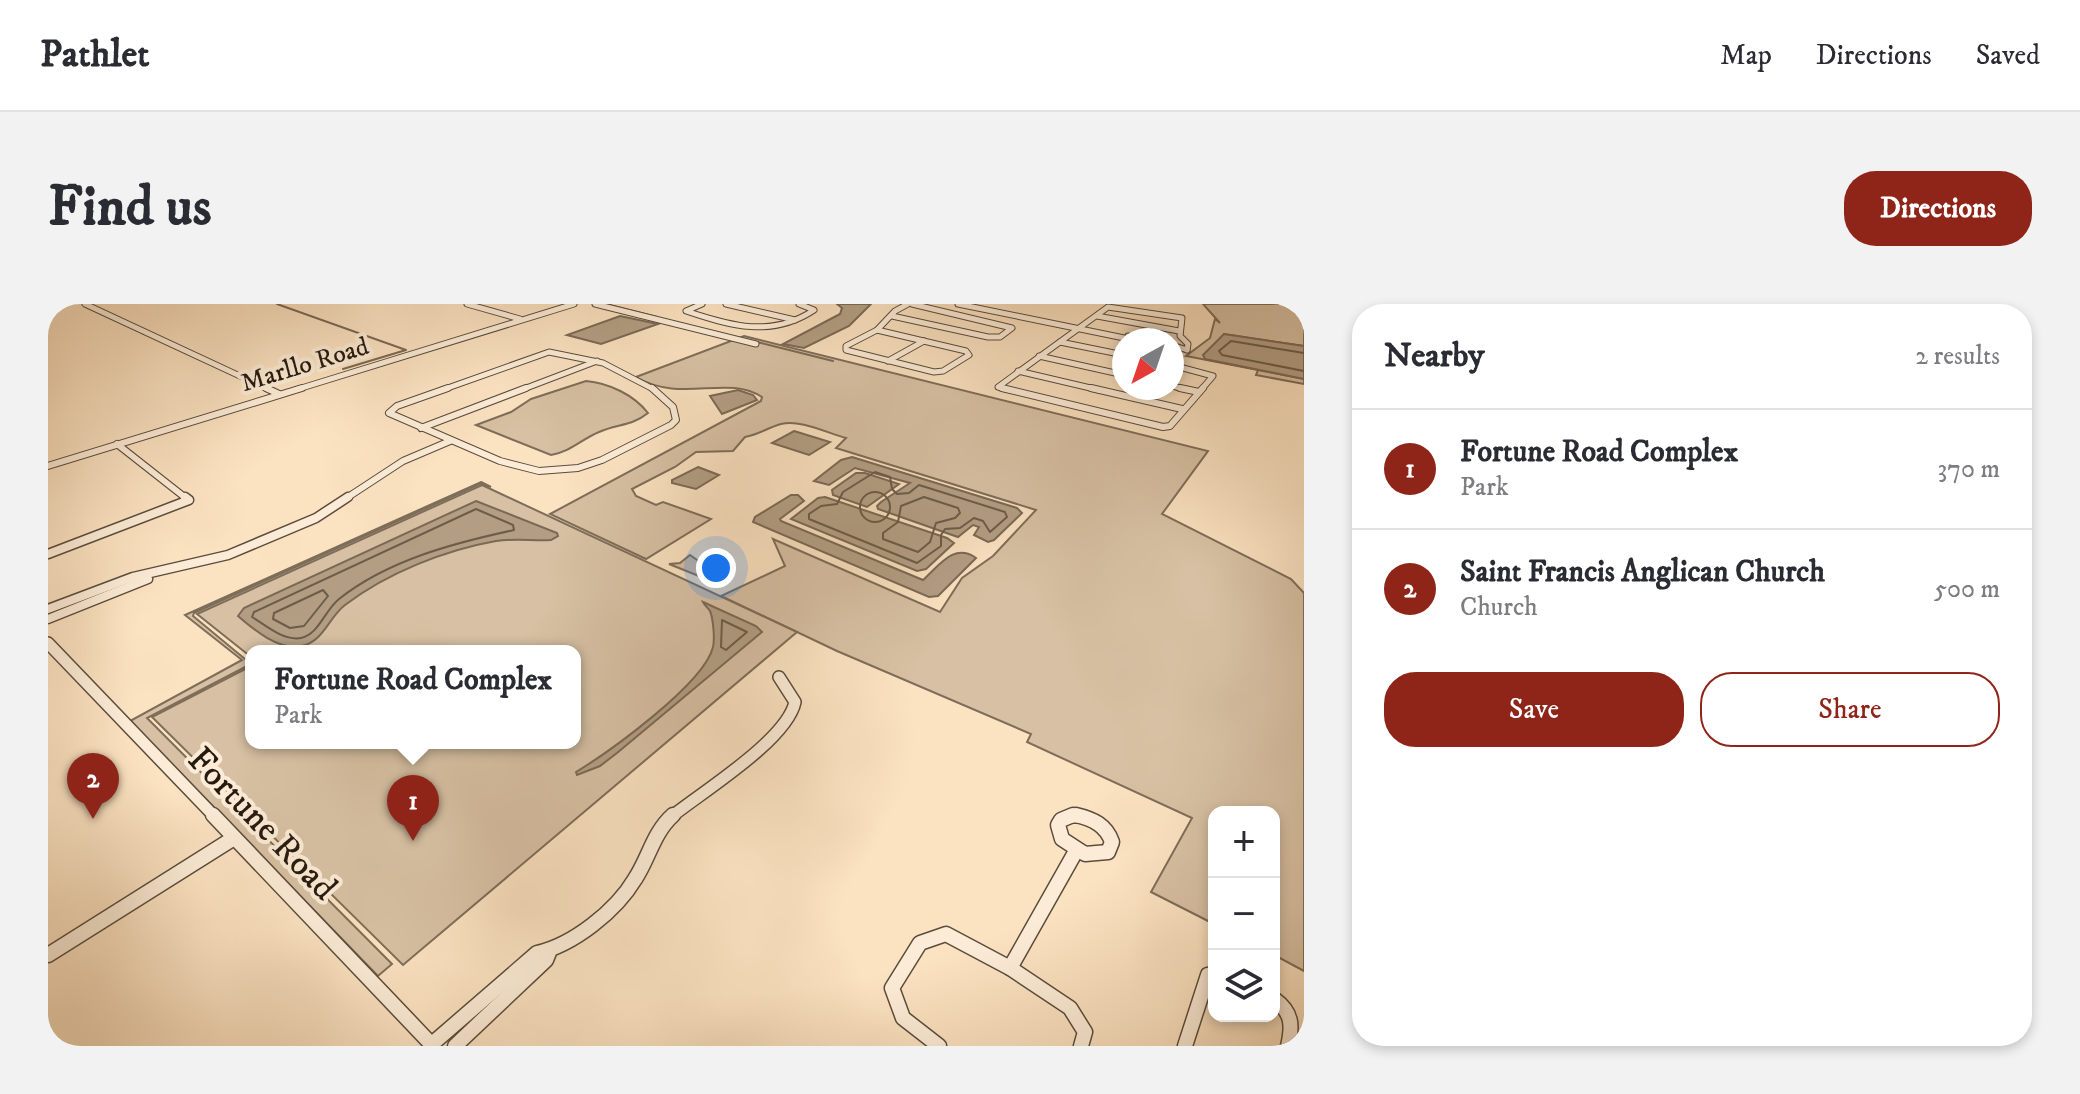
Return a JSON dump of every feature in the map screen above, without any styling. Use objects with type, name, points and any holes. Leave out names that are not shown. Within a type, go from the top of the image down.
[{"type":"street","points":[[85,304],[279,394]]},
{"type":"street","points":[[467,304],[521,320]]},
{"type":"street","name":"Marllo Road","points":[[48,466],[574,304]]},
{"type":"street","points":[[595,304],[756,344]]},
{"type":"street","points":[[702,304],[686,311],[766,331],[814,310],[799,304]]},
{"type":"street","points":[[726,304],[797,320]]},
{"type":"street","points":[[877,330],[966,351],[969,355],[939,372],[844,348],[877,330],[892,316],[910,304],[1012,328],[1000,337],[988,337],[892,316]]},
{"type":"street","points":[[958,304],[1112,335]]},
{"type":"street","points":[[1180,328],[1184,320],[1177,316],[1113,306],[998,387],[1163,427],[1170,426],[1213,376],[1184,367]]},
{"type":"street","points":[[1097,316],[1163,328]]},
{"type":"street","points":[[1184,338],[1188,344],[1184,353]]},
{"type":"street","points":[[888,361],[924,341]]},
{"type":"street","points":[[1060,342],[1112,353]]},
{"type":"street","points":[[549,352],[563,352],[597,361],[619,368],[665,395],[675,407],[676,420],[664,431],[597,463],[554,477],[524,471],[392,416],[390,410],[549,352]]},
{"type":"street","points":[[1039,356],[1112,372]]},
{"type":"street","points":[[421,428],[597,361]]},
{"type":"street","points":[[1018,371],[1182,409]]},
{"type":"street","points":[[1184,389],[1199,392]]},
{"type":"street","points":[[48,609],[228,555],[325,514],[392,470],[454,442]]},
{"type":"street","points":[[48,554],[189,500],[117,444]]},
{"type":"street","points":[[48,619],[108,590]]},
{"type":"street","name":"Fortune Road","points":[[48,643],[432,1045]]},
{"type":"street","points":[[432,1045],[537,953],[550,950],[619,902],[635,880],[658,831],[670,817],[735,771],[786,721],[795,702],[779,677]]},
{"type":"street","points":[[48,955],[234,838]]},
{"type":"street","points":[[1010,968],[1076,851]]},
{"type":"street","points":[[939,1046],[903,1018],[892,988],[920,943],[946,934],[1010,968],[1070,1008],[1085,1032],[1081,1046]]},
{"type":"street","points":[[455,1046],[546,960],[550,950]]},
{"type":"street","points":[[1185,1046],[1208,975]]},
{"type":"street","points":[[1280,1003],[1289,1010],[1293,1022],[1288,1046]]},
{"type":"shaded area","points":[[1203,304],[1304,304],[1304,346],[1224,334],[1213,361],[1304,379],[1304,384],[1256,375],[1258,370],[1186,356],[1210,338],[1215,319],[1220,323]]},
{"type":"shaded area","points":[[744,336],[1208,451],[1162,514],[1291,579],[1304,593],[1304,971],[1280,958],[1280,806],[1208,806],[1208,921],[1151,892],[1192,818],[1027,742],[1031,734],[837,651],[721,596],[785,566],[773,539],[940,612],[962,578],[993,556],[1036,510],[836,448],[846,438],[788,423],[745,437],[733,451],[696,452],[675,467],[632,489],[636,496],[656,505],[663,502],[711,519],[646,559],[550,514],[761,401],[762,397],[734,388],[670,388],[636,377]]},
{"type":"shaded area","points":[[586,381],[620,391],[648,413],[551,455],[476,425],[511,412],[531,399]]},
{"type":"shaded area","points":[[481,482],[491,487],[480,484],[194,613],[193,616],[245,659],[245,667],[147,718],[392,964],[378,976],[130,721],[242,660],[185,615]]},
{"type":"shaded area","points":[[482,485],[797,632],[403,965],[152,717],[245,669],[245,749],[581,749],[581,645],[245,645],[245,652],[197,614]]},
{"type":"shaded area","points":[[690,555],[724,579],[721,585],[669,564],[680,563]]},
{"type":"water","points":[[837,304],[871,304],[849,326],[804,348],[783,344],[840,314],[842,308]]},
{"type":"water","points":[[620,316],[658,324],[601,344],[567,335]]},
{"type":"water","points":[[1224,334],[1304,346],[1304,379],[1205,359],[1203,355]]},
{"type":"water","points":[[738,390],[753,395],[757,400],[722,414],[710,396]]},
{"type":"water","points":[[794,431],[830,442],[809,455],[772,443]]},
{"type":"water","points":[[852,457],[1017,508],[1022,513],[988,542],[974,535],[979,527],[973,525],[958,537],[878,509],[881,502],[910,483],[855,468],[829,485],[814,481],[841,460]]},
{"type":"water","points":[[698,467],[719,475],[696,489],[672,483],[672,480]]},
{"type":"water","points":[[856,473],[899,484],[867,507],[833,495],[832,490]]},
{"type":"water","points":[[791,495],[798,495],[804,501],[781,521],[923,580],[954,554],[968,554],[976,558],[938,596],[929,597],[753,522],[755,517]]},
{"type":"water","points":[[825,497],[954,543],[926,569],[917,571],[791,519],[818,498]]},
{"type":"water","points":[[476,501],[558,536],[551,540],[496,541],[417,564],[361,593],[339,610],[316,639],[305,645],[285,645],[259,633],[238,616],[244,608]]},
{"type":"water","points":[[703,602],[756,626],[762,632],[617,753],[600,766],[577,775],[576,772],[654,716],[706,662],[713,647],[714,634],[710,611]]},
{"type":"waterway","points":[[277,304],[406,350],[343,369]]},
{"type":"waterway","points":[[606,304],[657,317]]},
{"type":"waterway","points":[[757,342],[833,361]]},
{"type":"place","name":"Saint Francis Anglican Church","points":[[93,819]]},
{"type":"place","name":"Fortune Road Complex","points":[[413,841]]}]
